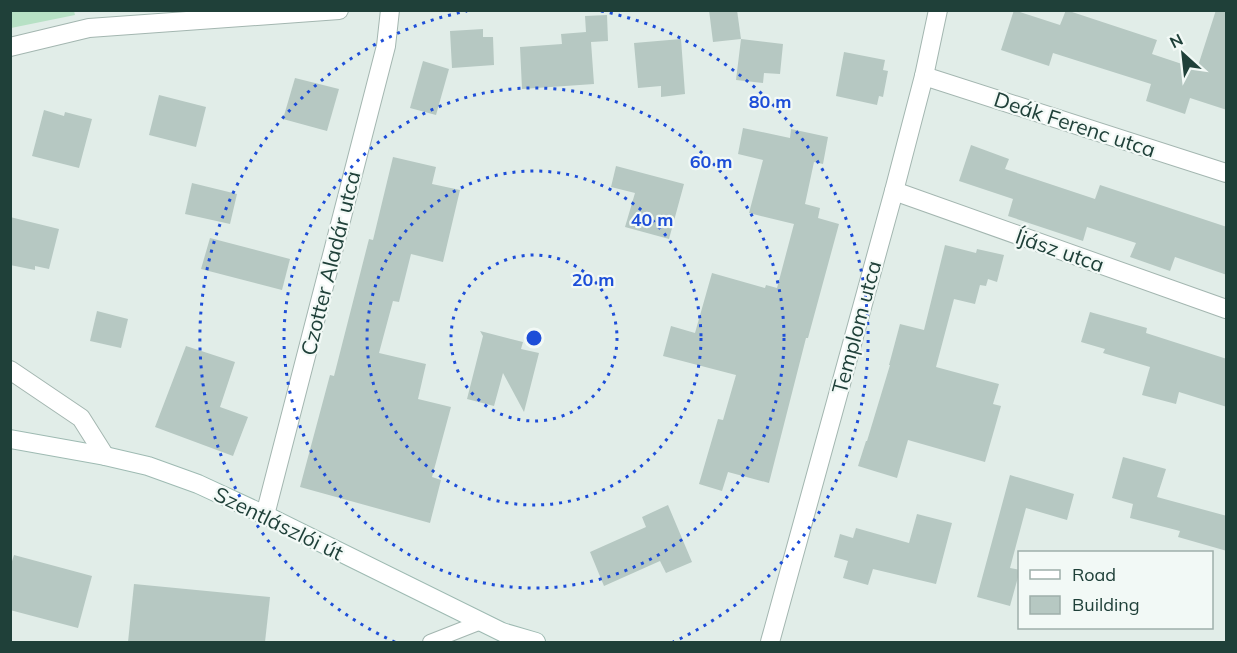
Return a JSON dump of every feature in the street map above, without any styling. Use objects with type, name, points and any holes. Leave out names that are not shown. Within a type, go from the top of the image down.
[{"type":"street","points":[[10,47],[87,19],[339,10]]},
{"type":"street","name":"Czotter Aladár utca","points":[[265,515],[386,46],[390,10]]},
{"type":"street","name":"Templom utca","points":[[770,642],[894,191],[924,76],[938,10]]},
{"type":"street","name":"Deák Ferenc utca","points":[[924,76],[1227,173]]},
{"type":"street","name":"Íjász utca","points":[[894,191],[1227,309]]},
{"type":"street","points":[[10,369],[81,418],[105,456]]},
{"type":"street","name":"Szentlászlói út","points":[[10,439],[148,466],[198,484],[502,632],[536,642]]},
{"type":"lane","points":[[430,642],[481,622]]},
{"type":"green space","points":[[11,10],[74,11],[75,15],[11,28]]},
{"type":"building","points":[[709,10],[737,10],[741,39],[713,42]]},
{"type":"building","points":[[1014,10],[1060,25],[1066,10],[1157,40],[1152,54],[1197,69],[1216,10],[1227,10],[1227,110],[1190,98],[1185,114],[1146,101],[1151,84],[1053,53],[1049,66],[1001,50]]},
{"type":"building","points":[[607,15],[608,41],[591,42],[594,84],[522,89],[520,47],[562,44],[561,34],[586,32],[585,16]]},
{"type":"building","points":[[483,29],[483,37],[493,37],[494,65],[452,68],[450,31]]},
{"type":"building","points":[[681,39],[685,94],[661,97],[661,86],[638,88],[634,43]]},
{"type":"building","points":[[741,39],[783,44],[780,74],[764,73],[763,83],[736,80]]},
{"type":"building","points":[[844,52],[885,60],[883,70],[888,71],[883,97],[879,96],[877,105],[836,96]]},
{"type":"building","points":[[423,61],[449,69],[436,115],[410,108]]},
{"type":"building","points":[[295,78],[339,89],[327,131],[283,119]]},
{"type":"building","points":[[159,95],[206,107],[196,147],[149,135]]},
{"type":"building","points":[[44,110],[64,116],[65,112],[92,119],[79,168],[32,156]]},
{"type":"building","points":[[743,128],[790,138],[791,129],[828,137],[823,164],[814,162],[805,204],[820,208],[818,218],[839,224],[808,338],[806,338],[769,483],[728,472],[722,491],[699,484],[718,419],[723,420],[736,375],[663,356],[671,326],[695,333],[712,273],[765,288],[766,285],[777,288],[794,224],[749,213],[763,160],[738,154]]},
{"type":"building","points":[[971,145],[1009,159],[1005,169],[1095,199],[1100,185],[1227,227],[1227,275],[1175,257],[1170,271],[1130,257],[1136,243],[1087,227],[1083,241],[1008,216],[1013,199],[959,181]]},
{"type":"building","points":[[393,157],[436,167],[432,184],[460,190],[443,262],[411,254],[399,302],[393,301],[379,353],[426,364],[418,399],[451,407],[432,477],[441,480],[430,523],[300,487],[330,375],[334,376],[369,239],[373,240]]},
{"type":"building","points":[[616,166],[684,184],[669,239],[625,227],[635,193],[611,187]]},
{"type":"building","points":[[192,183],[237,194],[230,224],[185,214]]},
{"type":"building","points":[[10,217],[59,229],[49,269],[35,266],[35,270],[10,265]]},
{"type":"building","points":[[210,238],[290,259],[282,290],[201,269]]},
{"type":"building","points":[[945,245],[976,253],[977,249],[1004,255],[997,282],[988,279],[986,286],[980,285],[975,304],[954,299],[936,367],[999,384],[993,404],[1001,406],[985,462],[908,440],[897,478],[858,466],[890,365],[900,324],[924,330]]},
{"type":"building","points":[[97,311],[128,319],[121,348],[90,341]]},
{"type":"building","points":[[1090,312],[1147,328],[1146,333],[1227,359],[1227,407],[1179,392],[1176,404],[1142,395],[1150,367],[1103,353],[1105,349],[1081,342]]},
{"type":"building","points":[[480,331],[523,342],[521,349],[539,353],[524,412],[503,373],[494,406],[467,399],[483,336]]},
{"type":"building","points":[[186,346],[235,362],[220,407],[248,417],[233,456],[155,427]]},
{"type":"building","points":[[1123,457],[1166,469],[1157,497],[1227,516],[1227,551],[1178,537],[1180,531],[1130,518],[1133,504],[1112,498]]},
{"type":"building","points":[[1010,475],[1074,494],[1067,520],[1026,508],[1010,568],[1018,570],[1018,577],[1010,606],[977,597]]},
{"type":"building","points":[[668,505],[692,562],[666,573],[660,561],[604,586],[590,552],[646,527],[642,517]]},
{"type":"building","points":[[917,514],[952,523],[936,584],[873,569],[868,585],[843,578],[848,561],[834,557],[840,534],[853,538],[856,528],[909,543]]},
{"type":"building","points":[[14,555],[92,576],[78,628],[10,610],[10,568]]},
{"type":"building","points":[[134,584],[270,597],[265,642],[128,642]]}]
